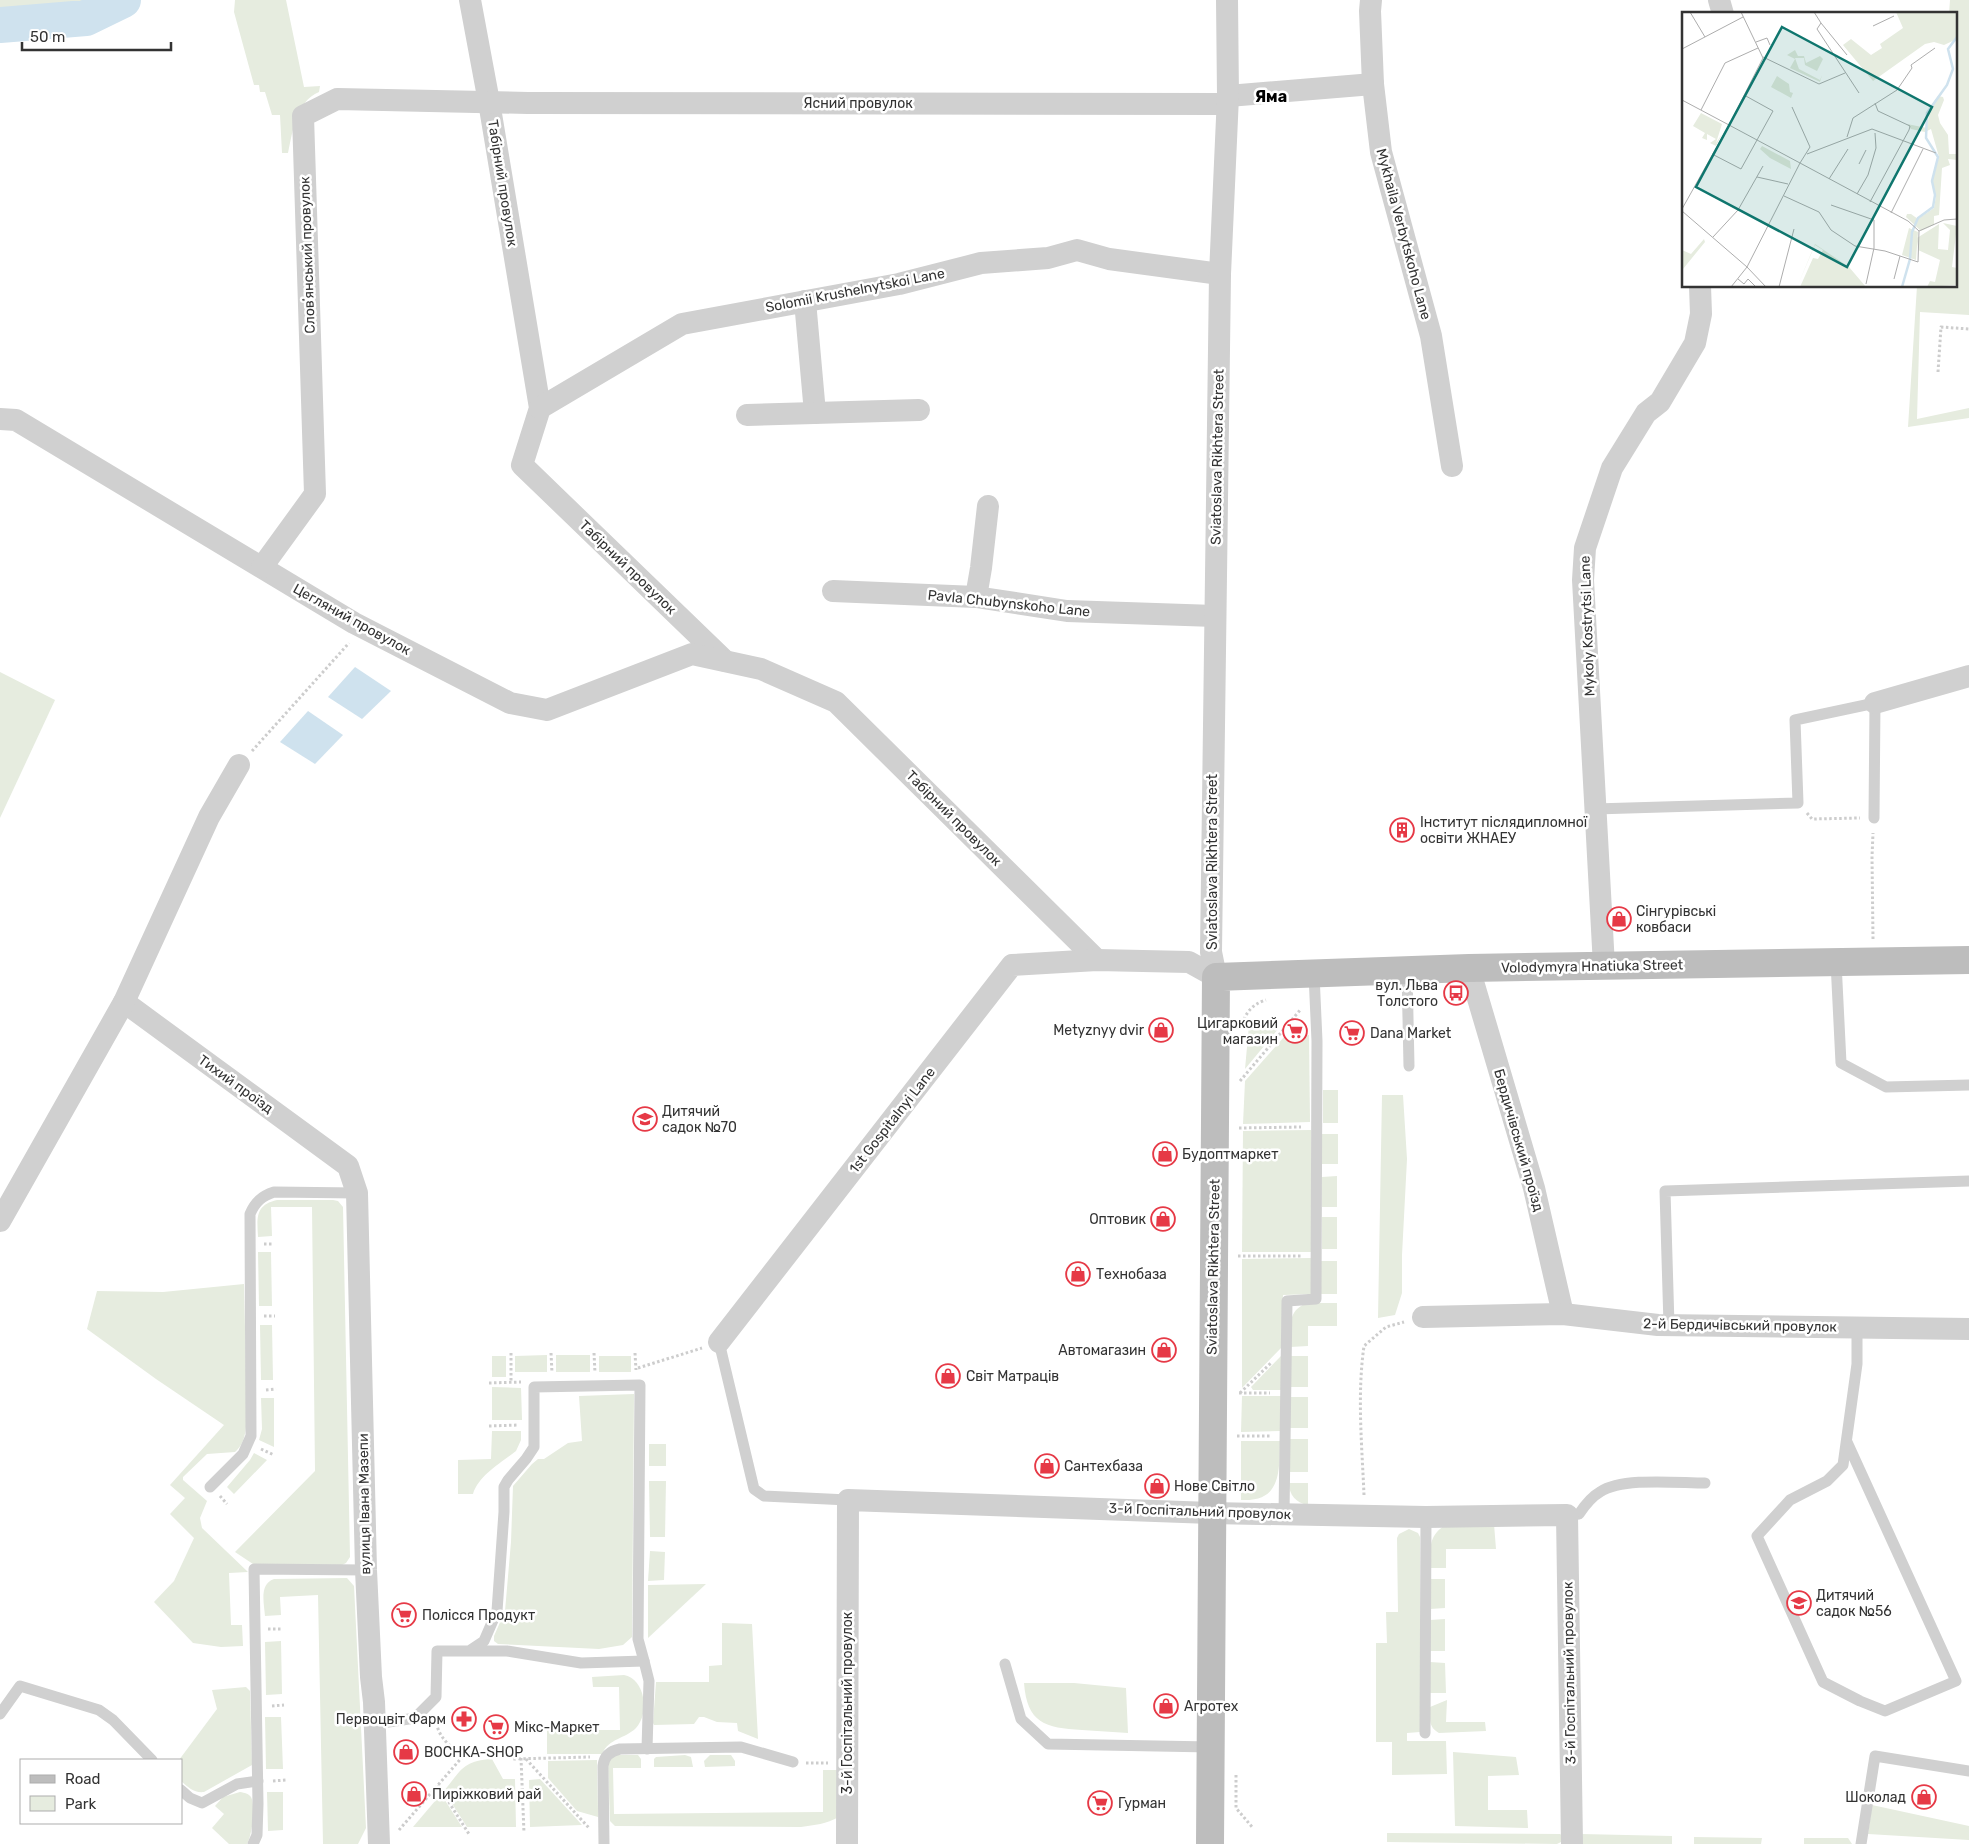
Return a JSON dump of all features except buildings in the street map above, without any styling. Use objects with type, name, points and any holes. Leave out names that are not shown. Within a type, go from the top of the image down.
[{"type":"main road","name":"Volodymyra Hnatiuka Street","points":[[1216,977],[1314,985],[1407,970],[1969,960]]},
{"type":"main road","name":"Sviatoslava Rikhtera Street","points":[[1210,1844],[1216,977]]},
{"type":"street","name":"Табірний провулок","points":[[470,0],[540,408],[522,465],[725,661],[761,669],[836,702],[1097,960]]},
{"type":"street","name":"Sviatoslava Rikhtera Street","points":[[1216,977],[1211,952],[1220,274],[1228,100],[1227,0]]},
{"type":"street","name":"Mykhaila Verbytskoho Lane","points":[[1371,0],[1373,84],[1381,152],[1431,336],[1452,466]]},
{"type":"street","name":"Ясний провулок","points":[[489,102],[1228,100],[1373,84]]},
{"type":"street","name":"Словʼянський провулок","points":[[262,567],[315,494],[302,116],[338,99],[489,102]]},
{"type":"street","name":"Solomii Krushelnytskoi Lane","points":[[540,408],[682,324],[899,284],[982,263],[1048,258],[1077,250],[1108,259],[1220,274]]},
{"type":"street","name":"Mykoly Kostrytsi Lane","points":[[1604,966],[1594,810],[1583,580],[1585,548],[1612,468],[1646,413],[1660,402],[1695,343],[1701,314],[1700,288]]},
{"type":"street","points":[[805,301],[815,413]]},
{"type":"street","points":[[747,415],[919,410]]},
{"type":"street","name":"Цегляний провулок","points":[[0,418],[16,420],[363,627],[510,703],[548,710],[692,654],[725,661]]},
{"type":"street","points":[[976,597],[988,506]]},
{"type":"street","name":"Pavla Chubynskoho Lane","points":[[833,591],[976,597],[1067,611],[1215,616]]},
{"type":"street","points":[[1875,703],[1969,676]]},
{"type":"street","points":[[0,1221],[124,1002],[209,817],[239,765]]},
{"type":"street","name":"1st Gospitalnyi Lane","points":[[719,1342],[1012,965],[1097,960],[1189,962],[1216,977]]},
{"type":"street","name":"Бердичівський проїзд","points":[[1469,968],[1534,1188],[1563,1314]]},
{"type":"street","name":"Тихий проїзд","points":[[124,1002],[348,1166]]},
{"type":"street","name":"вулиця Івана Мазепи","points":[[348,1166],[357,1192],[366,1570],[375,1724],[378,1844]]},
{"type":"street","name":"2-й Бердичівський провулок","points":[[1422,1317],[1563,1314],[1669,1325],[1969,1329]]},
{"type":"street","name":"3-й Госпітальний провулок","points":[[847,1844],[848,1500],[1211,1513],[1426,1517],[1567,1515],[1572,1844]]},
{"type":"lane","points":[[1594,810],[1798,803],[1795,720],[1875,703],[1874,818]]},
{"type":"lane","points":[[1836,962],[1841,1063],[1886,1087],[1969,1085]]},
{"type":"lane","points":[[1407,970],[1409,1066]]},
{"type":"lane","points":[[1284,1514],[1287,1301],[1316,1299],[1317,1126],[1314,985]]},
{"type":"lane","points":[[1669,1325],[1665,1191],[1969,1181]]},
{"type":"lane","points":[[210,1487],[243,1454],[251,1436],[250,1214],[252,1207],[265,1195],[274,1192],[357,1192]]},
{"type":"lane","points":[[1847,1442],[1956,1680],[1885,1711],[1860,1701],[1823,1682],[1757,1536],[1790,1500],[1827,1481],[1843,1465],[1857,1364],[1857,1328]]},
{"type":"lane","points":[[719,1342],[754,1489],[764,1496],[848,1500]]},
{"type":"lane","points":[[469,1651],[484,1641],[497,1611],[504,1487],[534,1447],[534,1387],[640,1385],[638,1639],[649,1681],[647,1749]]},
{"type":"lane","points":[[1567,1515],[1579,1514],[1590,1499],[1609,1487],[1631,1483],[1705,1483]]},
{"type":"lane","points":[[1425,1733],[1426,1517]]},
{"type":"lane","points":[[253,1844],[257,1834],[258,1781],[254,1569],[366,1570]]},
{"type":"lane","points":[[375,1724],[417,1716],[436,1697],[437,1651],[507,1651],[581,1663],[644,1661]]},
{"type":"lane","points":[[1005,1664],[1021,1719],[1048,1744],[1212,1747]]},
{"type":"lane","points":[[0,1714],[20,1686],[99,1710],[112,1720],[151,1759]]},
{"type":"lane","points":[[604,1844],[603,1766],[606,1757],[614,1750],[741,1747],[793,1762]]},
{"type":"lane","points":[[1862,1844],[1875,1756],[1969,1771]]},
{"type":"lane","points":[[182,1791],[190,1798],[202,1803],[237,1784],[247,1781],[258,1781]]},
{"type":"path","points":[[1938,372],[1941,328],[1969,329]]},
{"type":"path","points":[[239,765],[363,627]]},
{"type":"path","points":[[1798,803],[1812,819],[1874,818],[1872,857],[1873,961]]},
{"type":"path","points":[[1240,1081],[1311,997],[1314,985]]},
{"type":"path","points":[[1240,1031],[1243,1020],[1250,1009],[1260,1002],[1270,999]]},
{"type":"path","points":[[1240,1075],[1240,1090]]},
{"type":"path","points":[[1239,1122],[1239,1138]]},
{"type":"path","points":[[1239,1128],[1317,1126]]},
{"type":"path","points":[[1238,1246],[1238,1266]]},
{"type":"path","points":[[1238,1256],[1316,1256]]},
{"type":"path","points":[[1365,1516],[1362,1427],[1362,1364],[1364,1346],[1386,1327],[1422,1317]]},
{"type":"path","points":[[636,1369],[719,1342]]},
{"type":"path","points":[[1239,1393],[1281,1352],[1286,1352]]},
{"type":"path","points":[[511,1353],[511,1382]]},
{"type":"path","points":[[490,1383],[525,1382],[534,1387]]},
{"type":"path","points":[[1237,1384],[1239,1393],[1237,1402]]},
{"type":"path","points":[[1239,1393],[1286,1392]]},
{"type":"path","points":[[489,1426],[534,1425]]},
{"type":"path","points":[[1237,1428],[1237,1436],[1285,1436]]},
{"type":"path","points":[[436,1697],[436,1727],[447,1743],[464,1755]]},
{"type":"path","points":[[398,1832],[464,1755],[473,1752],[509,1750],[513,1759],[606,1757]]},
{"type":"path","points":[[523,1758],[592,1832]]},
{"type":"path","points":[[523,1758],[524,1834]]},
{"type":"path","points":[[793,1762],[846,1764]]},
{"type":"path","points":[[1236,1769],[1236,1808],[1253,1828]]},
{"type":"path","points":[[438,1785],[470,1834]]},
{"type":"green space","points":[[0,0],[108,0],[88,7],[31,11],[11,20],[0,14]]},
{"type":"green space","points":[[235,0],[286,0],[304,87],[320,86],[319,92],[311,97],[300,110],[288,153],[282,153],[280,115],[272,115],[265,92],[260,92],[259,85],[254,85],[234,12]]},
{"type":"green space","points":[[1950,0],[1969,0],[1969,315],[1920,312],[1917,419],[1969,408],[1969,418],[1908,427],[1917,288],[1956,288],[1956,12],[1949,12]]},
{"type":"green space","points":[[0,672],[55,700],[0,818]]},
{"type":"green space","points":[[1275,1020],[1279,1028],[1245,1069],[1249,1025],[1251,1023]]},
{"type":"green space","points":[[1309,1035],[1310,1122],[1243,1124],[1245,1081],[1284,1037]]},
{"type":"green space","points":[[1323,1090],[1338,1090],[1338,1123],[1323,1123]]},
{"type":"green space","points":[[1382,1095],[1403,1095],[1407,1159],[1402,1293],[1395,1315],[1378,1318]]},
{"type":"green space","points":[[1311,1130],[1311,1252],[1242,1252],[1243,1131]]},
{"type":"green space","points":[[1322,1134],[1338,1134],[1338,1164],[1322,1164]]},
{"type":"green space","points":[[1337,1176],[1337,1207],[1322,1207],[1322,1177]]},
{"type":"green space","points":[[277,1200],[333,1200],[338,1201],[343,1207],[350,1557],[342,1565],[253,1564],[235,1552],[315,1471],[312,1207],[271,1207],[272,1236],[258,1237],[257,1224],[261,1209],[270,1202]]},
{"type":"green space","points":[[1322,1217],[1337,1217],[1337,1249],[1322,1249]]},
{"type":"green space","points":[[258,1252],[271,1252],[272,1306],[259,1306]]},
{"type":"green space","points":[[1312,1258],[1311,1294],[1283,1295],[1281,1348],[1242,1388],[1242,1259]]},
{"type":"green space","points":[[1321,1261],[1337,1261],[1337,1294],[1321,1294]]},
{"type":"green space","points":[[244,1284],[247,1415],[243,1440],[235,1452],[207,1454],[183,1477],[183,1480],[207,1501],[200,1518],[202,1528],[248,1572],[229,1573],[231,1625],[242,1625],[243,1646],[221,1647],[193,1643],[154,1602],[174,1581],[194,1538],[170,1514],[185,1498],[170,1485],[224,1425],[87,1329],[97,1291],[163,1292]]},
{"type":"green space","points":[[1307,1303],[1337,1303],[1337,1326],[1308,1326],[1308,1346],[1290,1347],[1290,1327],[1293,1315],[1300,1306]]},
{"type":"green space","points":[[260,1325],[272,1325],[273,1380],[261,1380]]},
{"type":"green space","points":[[547,1355],[547,1372],[515,1372],[515,1356]]},
{"type":"green space","points":[[556,1355],[590,1355],[590,1372],[556,1372]]},
{"type":"green space","points":[[492,1356],[506,1356],[506,1377],[492,1377]]},
{"type":"green space","points":[[599,1356],[631,1356],[631,1372],[599,1372]]},
{"type":"green space","points":[[1281,1356],[1281,1390],[1253,1390],[1251,1387]]},
{"type":"green space","points":[[1290,1356],[1308,1356],[1308,1387],[1290,1387]]},
{"type":"green space","points":[[492,1387],[521,1388],[522,1420],[492,1420]]},
{"type":"green space","points":[[634,1394],[632,1637],[623,1645],[599,1649],[498,1644],[494,1641],[494,1636],[505,1611],[511,1542],[513,1486],[538,1459],[544,1459],[568,1443],[582,1441],[579,1396]]},
{"type":"green space","points":[[1242,1396],[1281,1396],[1280,1431],[1241,1432]]},
{"type":"green space","points":[[1290,1397],[1308,1397],[1308,1428],[1290,1428]]},
{"type":"green space","points":[[261,1398],[274,1398],[274,1447],[259,1440],[262,1429]]},
{"type":"green space","points":[[492,1431],[521,1431],[521,1440],[516,1451],[485,1475],[473,1494],[458,1494],[458,1460],[491,1459]]},
{"type":"green space","points":[[1290,1439],[1308,1439],[1308,1472],[1289,1472]]},
{"type":"green space","points":[[1241,1441],[1280,1441],[1276,1482],[1264,1496],[1241,1500]]},
{"type":"green space","points":[[649,1444],[666,1444],[666,1466],[649,1466]]},
{"type":"green space","points":[[254,1453],[267,1460],[234,1494],[227,1487]]},
{"type":"green space","points":[[649,1481],[666,1481],[665,1537],[650,1537]]},
{"type":"green space","points":[[1289,1483],[1308,1483],[1308,1505],[1294,1498],[1290,1491]]},
{"type":"green space","points":[[1494,1524],[1496,1549],[1446,1549],[1446,1568],[1430,1568],[1431,1544],[1435,1534],[1444,1526]]},
{"type":"green space","points":[[1409,1529],[1418,1533],[1420,1537],[1420,1732],[1407,1733],[1407,1741],[1446,1741],[1447,1774],[1392,1775],[1392,1742],[1376,1742],[1376,1643],[1387,1643],[1386,1612],[1398,1612],[1397,1538],[1399,1534]]},
{"type":"green space","points":[[650,1551],[665,1552],[664,1580],[648,1581]]},
{"type":"green space","points":[[347,1578],[354,1586],[366,1828],[358,1844],[323,1844],[318,1595],[280,1597],[281,1615],[265,1616],[263,1600],[266,1585],[274,1579]]},
{"type":"green space","points":[[1430,1579],[1445,1579],[1445,1608],[1430,1609]]},
{"type":"green space","points":[[706,1584],[648,1638],[648,1585]]},
{"type":"green space","points":[[1445,1619],[1445,1651],[1430,1651],[1430,1620]]},
{"type":"green space","points":[[722,1623],[752,1624],[758,1739],[738,1731],[737,1723],[717,1722],[704,1717],[699,1717],[694,1724],[654,1725],[656,1682],[709,1682],[709,1666],[722,1665]]},
{"type":"green space","points":[[281,1641],[282,1694],[266,1695],[265,1642]]},
{"type":"green space","points":[[1430,1662],[1445,1663],[1446,1693],[1430,1693]]},
{"type":"green space","points":[[624,1675],[637,1683],[643,1697],[643,1714],[636,1728],[609,1745],[602,1754],[547,1754],[547,1730],[620,1730],[619,1687],[593,1687],[592,1677]]},
{"type":"green space","points":[[1024,1683],[1074,1683],[1126,1688],[1128,1733],[1069,1729],[1048,1725],[1040,1721],[1029,1707]]},
{"type":"green space","points":[[246,1687],[250,1691],[252,1765],[204,1792],[197,1792],[182,1782],[182,1759],[180,1759],[217,1709],[212,1690]]},
{"type":"green space","points":[[1447,1700],[1446,1722],[1485,1722],[1486,1731],[1439,1733],[1435,1731],[1430,1722],[1430,1707]]},
{"type":"green space","points":[[265,1717],[281,1717],[283,1769],[266,1769]]},
{"type":"green space","points":[[1453,1752],[1516,1757],[1519,1775],[1488,1776],[1488,1810],[1527,1810],[1528,1828],[1455,1826]]},
{"type":"green space","points":[[617,1755],[638,1755],[641,1759],[641,1768],[613,1768],[614,1814],[823,1812],[823,1770],[838,1770],[839,1817],[825,1823],[801,1827],[615,1826],[610,1821],[608,1762],[610,1758]]},
{"type":"green space","points":[[685,1755],[691,1757],[693,1767],[654,1767],[654,1759],[656,1757]]},
{"type":"green space","points":[[710,1755],[731,1755],[735,1761],[735,1766],[705,1767],[704,1761]]},
{"type":"green space","points":[[492,1759],[503,1779],[515,1779],[516,1827],[467,1827],[444,1791],[459,1772],[469,1764]]},
{"type":"green space","points":[[597,1760],[598,1817],[577,1811],[548,1778],[548,1761]]},
{"type":"green space","points":[[540,1779],[582,1825],[530,1827],[529,1780]]},
{"type":"green space","points":[[240,1792],[246,1793],[251,1797],[253,1821],[247,1844],[229,1844],[212,1828],[224,1814],[215,1806],[223,1797]]},
{"type":"green space","points":[[267,1792],[283,1792],[283,1830],[268,1831]]},
{"type":"green space","points":[[441,1794],[462,1827],[413,1827]]},
{"type":"green space","points":[[1872,1805],[1969,1826],[1969,1840],[1868,1834]]},
{"type":"green space","points":[[1387,1833],[1560,1834],[1563,1836],[1563,1841],[1557,1844],[1387,1842]]},
{"type":"green space","points":[[1581,1834],[1672,1836],[1672,1844],[1581,1844]]},
{"type":"green space","points":[[1694,1837],[1762,1838],[1761,1844],[1694,1844]]},
{"type":"green space","points":[[1804,1838],[1848,1838],[1852,1844],[1804,1844]]},
{"type":"water","points":[[355,667],[391,691],[362,719],[328,697]]},
{"type":"water","points":[[308,711],[343,735],[315,764],[280,742]]},
{"type":"waterway","points":[[0,25],[86,18],[123,0]]},
{"type":"place","name":"Інститут післядипломної освіти ЖНАЕУ","points":[[1402,830]]},
{"type":"place","name":"Сінгурівські ковбаси","points":[[1619,919]]},
{"type":"place","name":"вул. Льва Толстого","points":[[1456,993]]},
{"type":"place","name":"Metyznyy dvir","points":[[1161,1030]]},
{"type":"place","name":"Цигарковий магазин","points":[[1295,1031]]},
{"type":"place","name":"Dana Market","points":[[1352,1033]]},
{"type":"place","name":"Дитячий садок №70","points":[[645,1119]]},
{"type":"place","name":"Будоптмаркет","points":[[1165,1154]]},
{"type":"place","name":"Оптовик","points":[[1163,1219]]},
{"type":"place","name":"Технобаза","points":[[1078,1274]]},
{"type":"place","name":"Автомагазин","points":[[1164,1350]]},
{"type":"place","name":"Світ Матраців","points":[[948,1376]]},
{"type":"place","name":"Сантехбаза","points":[[1047,1466]]},
{"type":"place","name":"Нове Світло","points":[[1157,1486]]},
{"type":"place","name":"Дитячий садок №56","points":[[1799,1603]]},
{"type":"place","name":"Полісся Продукт","points":[[404,1615]]},
{"type":"place","name":"Агротех","points":[[1166,1706]]},
{"type":"place","name":"Первоцвіт Фарм","points":[[464,1719]]},
{"type":"place","name":"Мікс-Маркет","points":[[496,1727]]},
{"type":"place","name":"BOCHKA-SHOP","points":[[406,1752]]},
{"type":"place","name":"Пиріжковий рай","points":[[414,1794]]},
{"type":"place","name":"Шоколад","points":[[1924,1797]]},
{"type":"place","name":"Гурман","points":[[1100,1803]]},
{"type":"district","name":"Яма","points":[[1271,96]]}]
